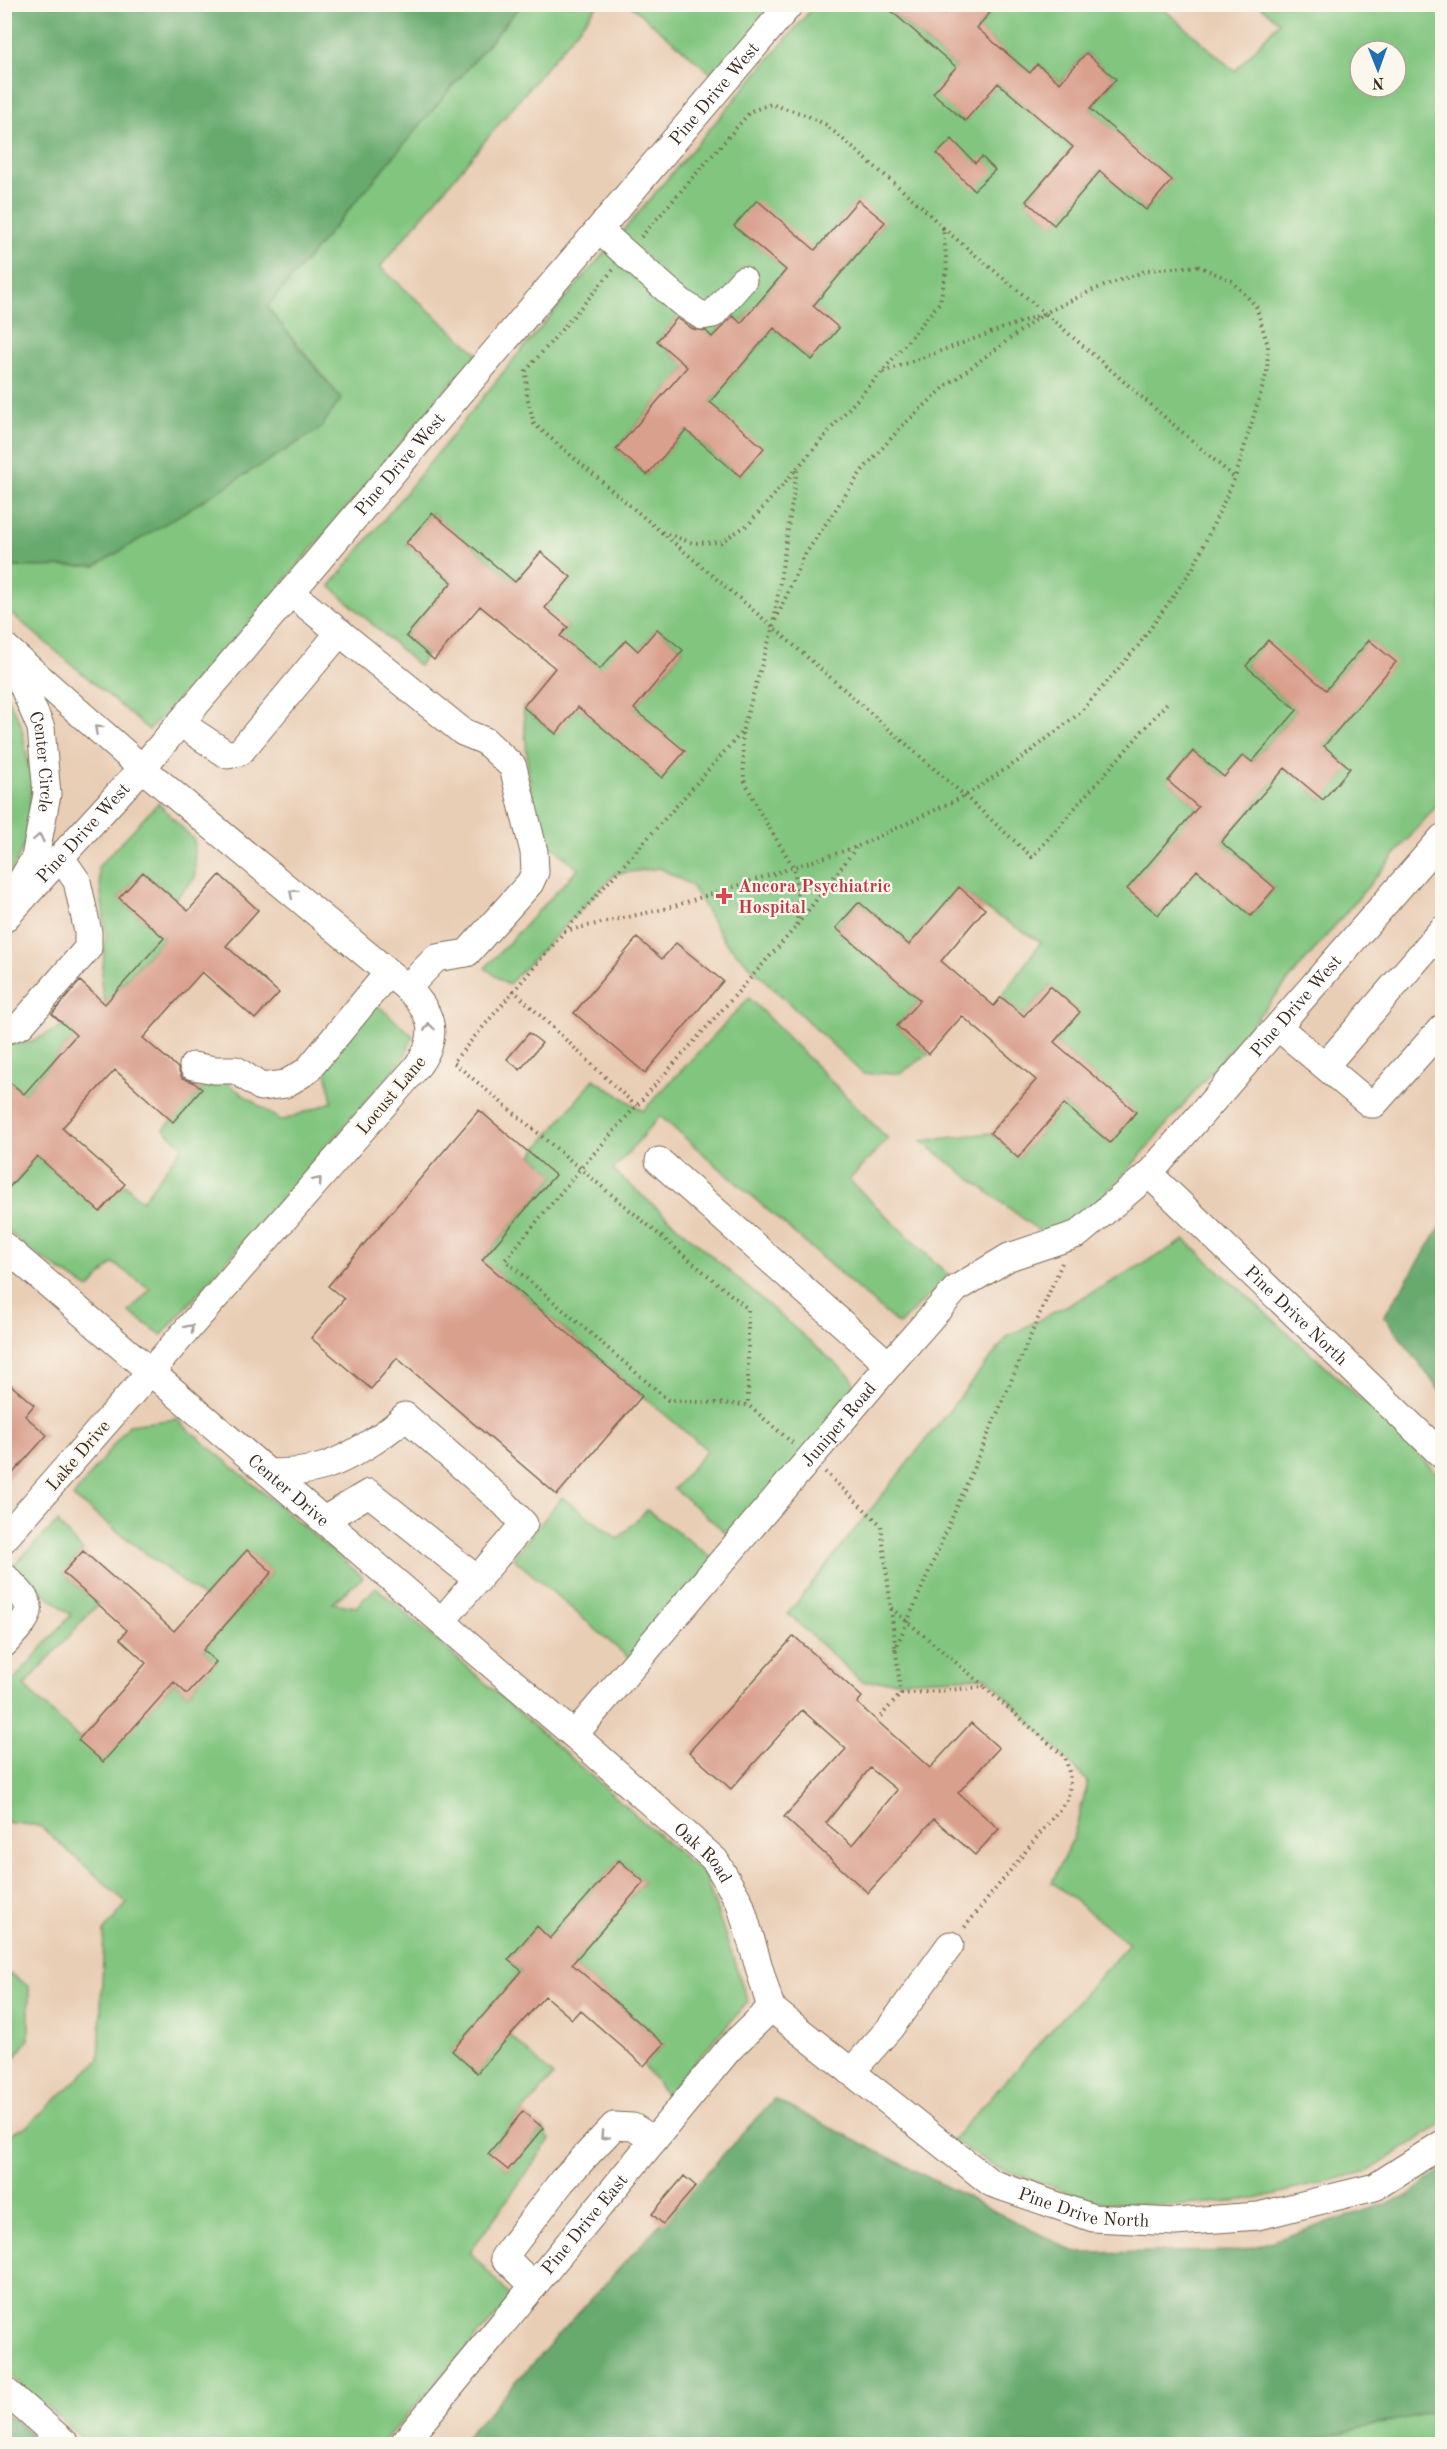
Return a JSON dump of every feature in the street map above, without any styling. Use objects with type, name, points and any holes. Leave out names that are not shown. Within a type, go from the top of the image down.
[{"type":"lane","name":"Pine Drive West","points":[[4,919],[142,768],[790,4]]},
{"type":"lane","points":[[599,230],[681,302],[702,316],[713,314],[743,280]]},
{"type":"lane","points":[[193,1066],[215,1070],[236,1070],[261,1088],[285,1083],[307,1071],[398,980],[436,958],[467,953],[530,883],[535,872],[534,852],[513,767],[485,741],[463,732],[291,592]]},
{"type":"lane","points":[[180,723],[228,755],[240,752],[340,632]]},
{"type":"lane","name":"Center Circle","points":[[6,647],[142,768]]},
{"type":"lane","name":"Center Circle","points":[[4,909],[35,858],[47,794],[41,728],[6,647]]},
{"type":"lane","name":"Locust Lane","points":[[142,768],[421,1001],[429,1020],[431,1040],[426,1056],[151,1372]]},
{"type":"lane","name":"Pine Drive West","points":[[1149,1174],[1443,838]]},
{"type":"lane","points":[[4,1031],[21,1025],[88,948],[88,932],[77,881],[61,858]]},
{"type":"lane","points":[[1325,1066],[1443,930]]},
{"type":"lane","points":[[1278,1027],[1370,1104],[1374,1104],[1443,1028]]},
{"type":"lane","points":[[659,1161],[889,1365]]},
{"type":"lane","name":"Juniper Road","points":[[574,1735],[956,1289],[1009,1257],[1078,1234],[1149,1174]]},
{"type":"lane","name":"Pine Drive North","points":[[1149,1174],[1443,1455]]},
{"type":"lane","name":"Center Drive","points":[[4,1246],[574,1735]]},
{"type":"lane","name":"Lake Drive","points":[[4,1539],[151,1372]]},
{"type":"lane","points":[[269,1473],[300,1473],[329,1466],[392,1430],[405,1416],[525,1524],[441,1621]]},
{"type":"lane","points":[[324,1520],[369,1493],[478,1580]]},
{"type":"lane","points":[[4,1576],[26,1598],[29,1609],[23,1623],[4,1644]]},
{"type":"lane","name":"Oak Road","points":[[574,1735],[715,1860],[740,1903],[771,2008]]},
{"type":"lane","points":[[851,2072],[890,2028],[951,1945]]},
{"type":"lane","name":"Pine Drive North","points":[[771,2008],[990,2183],[1093,2218],[1176,2222],[1258,2216],[1375,2187],[1443,2144]]},
{"type":"lane","name":"Pine Drive East","points":[[403,2445],[729,2049],[771,2008]]},
{"type":"lane","points":[[534,2286],[504,2257],[562,2181],[614,2126],[633,2127],[654,2140]]},
{"type":"lane","points":[[4,2390],[66,2445]]},
{"type":"path","points":[[1167,703],[1032,857],[773,627],[534,424],[527,396],[526,371],[751,111],[771,104],[826,124],[921,206],[943,228],[1235,478]]},
{"type":"path","points":[[659,531],[693,543],[721,542],[749,524],[940,302],[947,267],[943,228]]},
{"type":"path","points":[[565,931],[668,908],[856,847],[965,796],[1018,761],[1081,712],[1138,646],[1193,568],[1235,478],[1267,372],[1268,346],[1256,306],[1232,281],[1198,266],[1148,270],[1093,290],[1045,313],[882,372]]},
{"type":"path","points":[[748,1406],[748,1309],[453,1062],[513,990],[742,732],[773,627],[802,559],[861,472],[902,426],[947,385],[1045,313]]},
{"type":"path","points":[[773,627],[797,470]]},
{"type":"path","points":[[796,927],[856,847]]},
{"type":"path","points":[[513,990],[636,1106]]},
{"type":"path","points":[[895,1651],[1065,1257]]},
{"type":"path","points":[[890,1608],[1065,1757],[1071,1784],[1066,1800],[1056,1815],[951,1945]]},
{"type":"path","points":[[901,1694],[984,1687]]},
{"type":"shaded area","name":"Ancora Psychiatric Hospital","points":[[521,5],[1442,5],[1442,1225],[1384,1316],[1442,1394],[1442,2169],[1409,2196],[1242,2251],[1077,2253],[774,2099],[459,2444],[5,2444],[4,567],[341,398],[267,307]]},
{"type":"green space","points":[[4,5],[521,5],[267,307],[341,399],[320,429],[96,566],[5,567]]},
{"type":"green space","points":[[521,5],[598,5],[380,267],[477,353],[258,613],[149,730],[5,608],[5,567],[96,566],[341,398],[267,307]]},
{"type":"green space","points":[[630,5],[782,5],[718,79]]},
{"type":"green space","points":[[815,5],[883,5],[956,67],[934,93],[965,121],[998,83],[1073,147],[1026,201],[1054,225],[1100,171],[1146,210],[1172,180],[1090,109],[1116,79],[1086,53],[1060,83],[1038,64],[1030,73],[977,28],[997,5],[1159,5],[1235,71],[1279,22],[1259,5],[1442,5],[1442,799],[1135,1162],[1078,1224],[1047,1237],[921,1141],[990,1133],[1018,1158],[1064,1104],[1109,1143],[1136,1112],[1054,1042],[1079,1012],[1050,986],[1024,1016],[1001,997],[1041,942],[985,909],[959,887],[909,945],[859,902],[836,928],[920,1000],[897,1026],[929,1054],[901,1073],[863,1074],[725,942],[691,885],[660,868],[615,874],[508,985],[485,968],[578,869],[533,829],[523,707],[555,734],[578,707],[662,778],[684,751],[634,709],[683,650],[657,629],[613,680],[560,636],[568,627],[545,608],[570,577],[541,552],[515,582],[432,513],[406,544],[452,582],[406,636],[427,654],[419,666],[330,586],[514,359]],"holes":[[[858,200],[884,223],[813,306],[839,329],[811,360],[774,328],[710,402],[763,449],[740,476],[686,430],[647,475],[616,449],[687,367],[657,341],[682,312],[712,337],[732,315],[741,323],[786,270],[735,226],[815,250]],[[1369,640],[1395,662],[1324,746],[1350,768],[1322,800],[1285,768],[1221,842],[1275,888],[1251,916],[1197,870],[1158,915],[1128,889],[1198,807],[1168,781],[1193,751],[1224,777],[1243,755],[1252,762],[1297,710],[1246,666],[1268,641],[1326,690]]]},
{"type":"green space","points":[[5,693],[21,724],[32,781],[27,838],[5,887]]},
{"type":"green space","points":[[158,803],[194,840],[195,878],[174,900],[143,872],[119,898],[164,938],[105,1003],[101,984],[106,934],[98,867]]},
{"type":"green space","points":[[749,998],[888,1139],[849,1180],[949,1276],[899,1325],[660,1116],[613,1170],[852,1378],[856,1393],[736,1541],[674,1489],[707,1450],[482,1260],[555,1175],[532,1155],[594,1079],[643,1111]]},
{"type":"green space","points":[[375,1003],[413,1036],[404,1058],[162,1335],[129,1312],[150,1289],[113,1263],[89,1289],[31,1251],[5,1228],[5,1193],[37,1156],[100,1211],[125,1184],[142,1201],[183,1146],[164,1129],[202,1089],[224,1081],[281,1121],[332,1102],[325,1066]]},
{"type":"green space","points":[[65,1025],[76,1035],[24,1094],[5,1077],[5,1044],[29,1043]]},
{"type":"green space","points":[[1442,1225],[1442,1394],[1384,1316]]},
{"type":"green space","points":[[1185,1240],[1380,1416],[1442,1478],[1442,2124],[1369,2171],[1256,2199],[1175,2206],[1096,2202],[998,2168],[952,2140],[1129,1944],[1052,1882],[1073,1838],[1088,1782],[987,1677],[862,1682],[788,1614],[1008,1336],[1093,1292]]},
{"type":"green space","points":[[176,1419],[363,1577],[333,1603],[356,1607],[376,1587],[705,1876],[748,2002],[666,2095],[644,2066],[664,2044],[572,1964],[644,1882],[619,1860],[550,1939],[537,1927],[508,1959],[522,1971],[452,2051],[477,2073],[510,2035],[553,2076],[488,2153],[508,2170],[543,2128],[550,2140],[470,2252],[512,2298],[381,2444],[89,2444],[5,2371],[5,2137],[27,2126],[99,2060],[104,1931],[127,1903],[40,1826],[5,1822],[5,1690],[71,1615],[12,1567],[57,1522],[83,1551],[63,1573],[98,1604],[24,1686],[103,1761],[174,1682],[187,1694],[216,1662],[203,1650],[272,1572],[247,1550],[204,1598],[73,1497],[129,1425]]},
{"type":"green space","points":[[562,1497],[618,1539],[647,1510],[715,1560],[630,1659],[513,1558]]},
{"type":"green space","points":[[5,1971],[29,1986],[29,2039],[5,2071]]},
{"type":"green space","points":[[774,2099],[1077,2253],[1242,2251],[1409,2196],[1442,2169],[1442,2410],[1290,2444],[459,2444]]},
{"type":"green space","points":[[1442,2410],[1442,2444],[1290,2444]]},
{"type":"green space","points":[[5,2413],[43,2444],[5,2444]]},
{"type":"building","points":[[883,4],[936,4],[945,13],[952,4],[997,4],[977,28],[1030,73],[1037,64],[1060,83],[1086,53],[1116,79],[1090,109],[1172,180],[1146,210],[1100,171],[1054,225],[1026,201],[1073,147],[998,83],[965,121],[933,93],[956,67]]},
{"type":"building","points":[[952,139],[975,163],[982,157],[995,170],[974,190],[937,154]]},
{"type":"building","points":[[757,200],[815,250],[858,200],[885,222],[813,306],[839,328],[812,360],[774,328],[710,402],[764,448],[740,476],[686,430],[647,475],[616,449],[687,367],[657,341],[677,318],[693,329],[706,331],[712,337],[733,316],[741,323],[786,270],[734,226]]},
{"type":"building","points":[[432,513],[515,582],[541,552],[571,577],[545,608],[568,627],[560,636],[600,669],[626,640],[638,651],[657,629],[683,650],[634,709],[685,751],[662,778],[578,707],[556,734],[523,707],[555,668],[480,606],[434,660],[406,636],[452,582],[406,543]]},
{"type":"building","points":[[1268,640],[1326,690],[1369,640],[1396,662],[1324,746],[1350,768],[1323,800],[1285,768],[1221,842],[1275,888],[1251,916],[1197,870],[1158,915],[1127,889],[1198,807],[1168,781],[1193,751],[1224,777],[1243,755],[1252,762],[1297,710],[1246,666]]},
{"type":"building","points":[[143,872],[188,911],[220,875],[258,910],[226,946],[279,993],[255,1019],[202,972],[143,1038],[178,1068],[182,1078],[202,1089],[173,1122],[115,1070],[62,1128],[125,1184],[100,1212],[37,1156],[4,1193],[4,1077],[24,1094],[76,1035],[52,1014],[80,981],[105,1004],[164,938],[119,898]]},
{"type":"building","points":[[959,887],[985,909],[941,961],[994,1006],[1001,997],[1024,1016],[1050,986],[1080,1012],[1054,1042],[1136,1112],[1110,1143],[1064,1104],[1018,1158],[990,1133],[1036,1080],[962,1016],[929,1054],[897,1026],[920,1000],[836,928],[859,902],[909,945]]},
{"type":"building","points":[[637,938],[662,959],[676,943],[723,981],[645,1073],[574,1013]]},
{"type":"building","points":[[529,1033],[542,1043],[520,1070],[507,1059]]},
{"type":"building","points":[[479,1110],[555,1175],[482,1260],[642,1396],[557,1495],[397,1358],[371,1389],[311,1338],[344,1299],[328,1286]]},
{"type":"building","points":[[4,1379],[34,1405],[25,1416],[47,1435],[4,1483]]},
{"type":"building","points":[[247,1550],[272,1572],[203,1650],[216,1662],[187,1694],[174,1682],[103,1762],[78,1740],[146,1663],[120,1639],[127,1630],[63,1573],[83,1551],[174,1631]]},
{"type":"building","points":[[794,1636],[862,1697],[857,1703],[930,1768],[971,1723],[999,1748],[958,1793],[999,1829],[975,1855],[934,1819],[868,1893],[784,1817],[846,1749],[802,1710],[731,1789],[689,1752]],"holes":[[[870,1768],[897,1790],[852,1845],[826,1823]]]},
{"type":"building","points":[[619,1860],[644,1882],[572,1964],[664,2044],[644,2066],[580,2010],[572,2019],[545,1996],[477,2073],[452,2051],[522,1971],[508,1960],[537,1926],[550,1939]]},
{"type":"building","points":[[523,2111],[543,2128],[508,2170],[488,2154]]},
{"type":"building","points":[[684,2176],[696,2186],[663,2224],[652,2214]]},
{"type":"place","name":"Ancora Psychiatric Hospital","points":[[724,896]]}]
